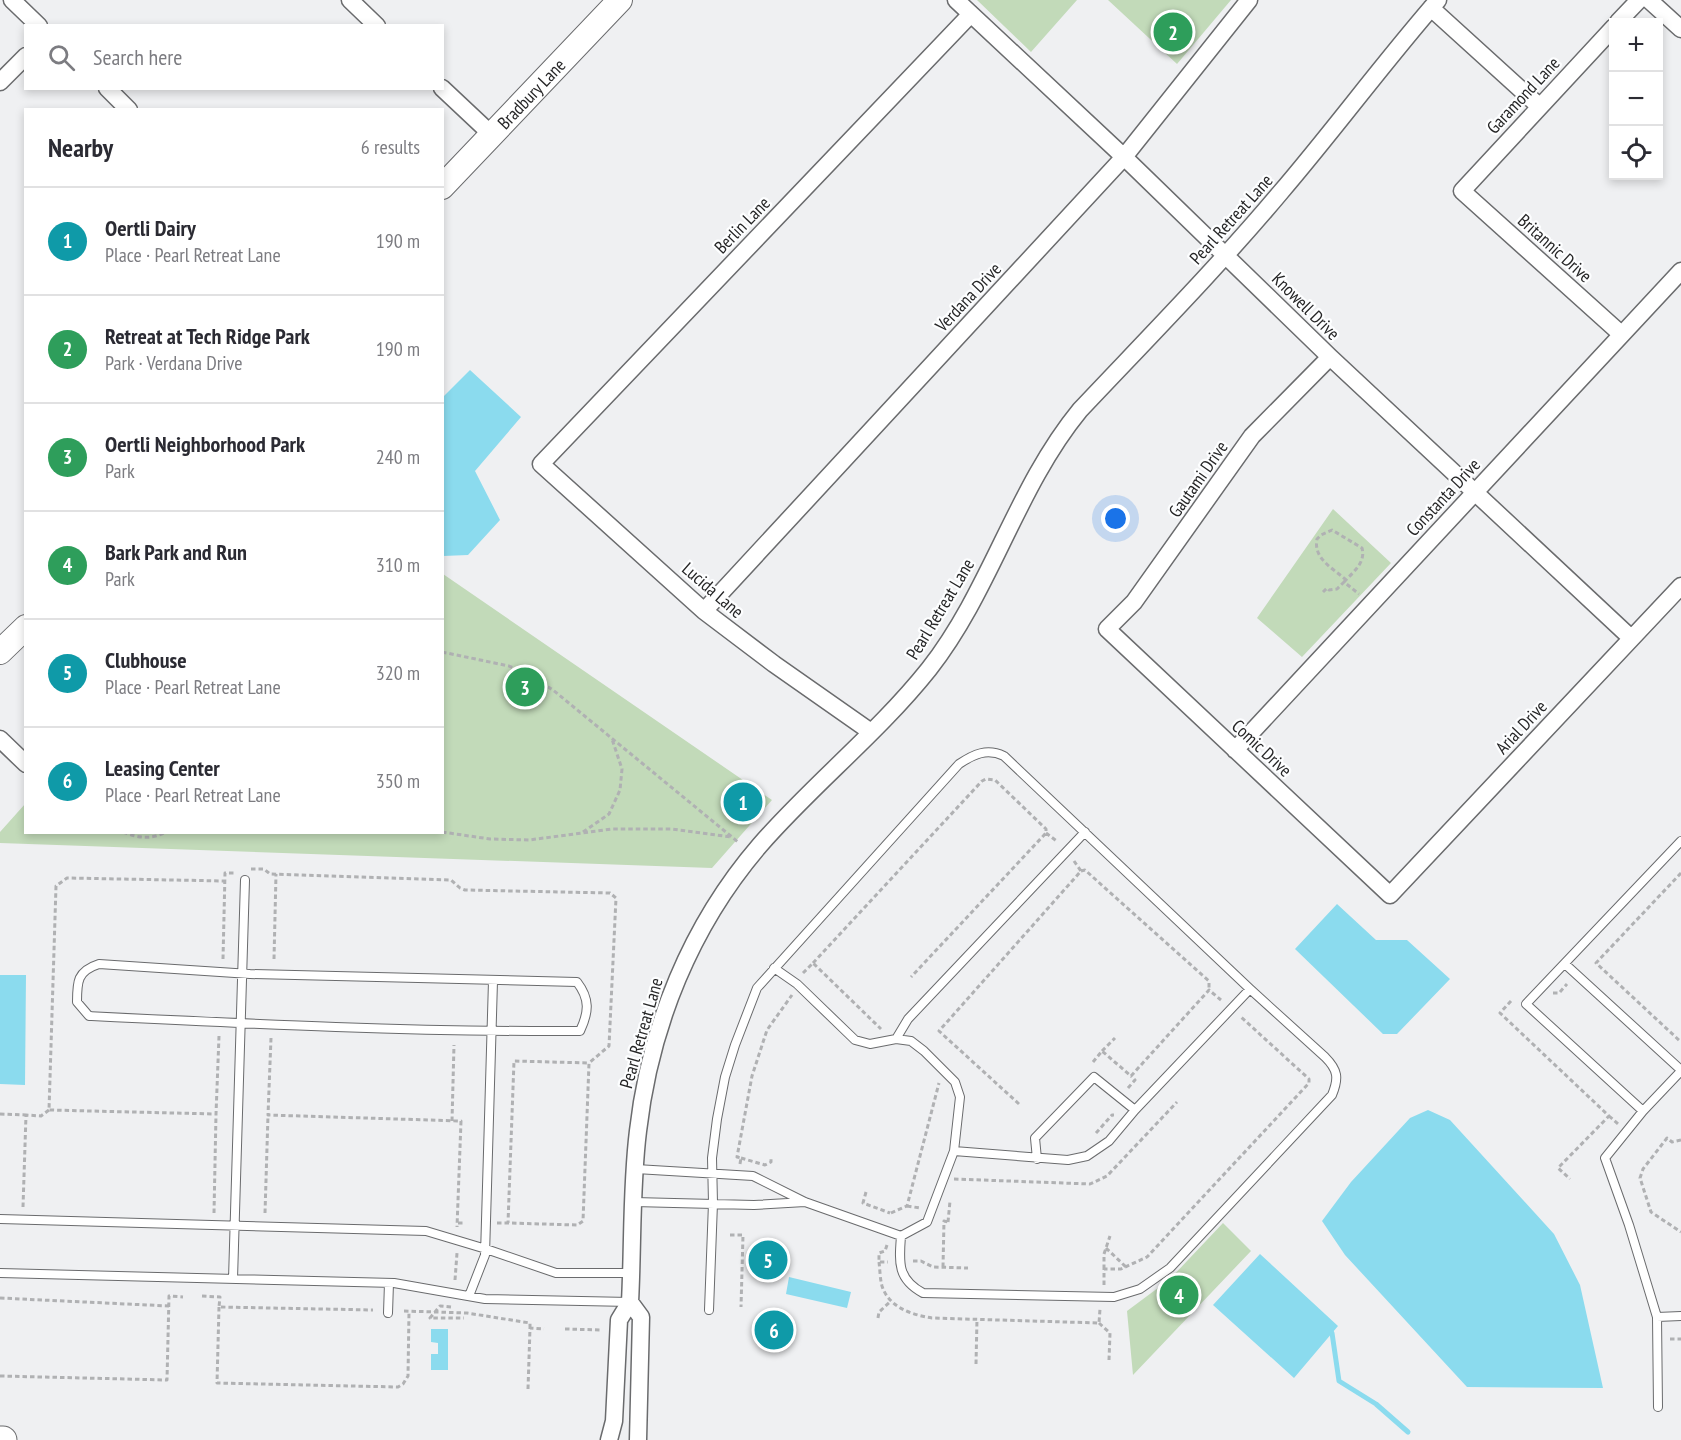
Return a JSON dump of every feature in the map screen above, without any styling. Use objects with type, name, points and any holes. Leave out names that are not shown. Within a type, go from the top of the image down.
[{"type":"street","points":[[12,0],[37,24]]},
{"type":"street","points":[[350,0],[375,24]]},
{"type":"street","name":"Bradbury Lane","points":[[444,185],[620,0]]},
{"type":"street","name":"Knowell Drive","points":[[956,0],[1124,157],[1330,357],[1631,638]]},
{"type":"street","name":"Verdana Drive","points":[[704,610],[1124,157],[1249,0]]},
{"type":"street","points":[[1622,18],[1639,0]]},
{"type":"street","points":[[1649,0],[1681,28]]},
{"type":"street","points":[[1435,4],[1539,106]]},
{"type":"street","name":"Pearl Retreat Lane","points":[[609,1440],[614,1420],[619,1320],[630,1302],[641,1106],[663,1014],[690,951],[723,894],[761,844],[871,732],[929,668],[946,644],[978,588],[1036,475],[1062,432],[1281,193],[1400,44],[1435,4]]},
{"type":"street","name":"Berlin Lane","points":[[541,464],[971,14]]},
{"type":"street","name":"Garamond Lane","points":[[1462,191],[1609,32]]},
{"type":"street","points":[[0,82],[24,58]]},
{"type":"street","points":[[109,90],[127,108]]},
{"type":"street","points":[[444,90],[490,134]]},
{"type":"street","name":"Britannic Drive","points":[[1462,191],[1621,334]]},
{"type":"street","name":"Constanta Drive","points":[[1235,750],[1681,271]]},
{"type":"street","name":"Gautami Drive","points":[[1107,629],[1134,602],[1252,436],[1330,357]]},
{"type":"street","name":"Lucida Lane","points":[[541,464],[704,610],[774,664],[871,732]]},
{"type":"street","name":"Arial Drive","points":[[1390,895],[1681,586]]},
{"type":"street","points":[[0,652],[24,629]]},
{"type":"street","name":"Comic Drive","points":[[1107,629],[1390,895]]},
{"type":"street","points":[[0,739],[24,762]]},
{"type":"street","name":"Pearl Retreat Lane","points":[[630,1302],[641,1317],[638,1440]]},
{"type":"lane","points":[[709,1310],[713,1203],[712,1158],[717,1119],[725,1077],[757,988],[959,764],[971,756],[989,752],[1004,756],[1333,1065],[1338,1080],[1332,1095],[1170,1268],[1140,1288],[1114,1297],[923,1293],[910,1286],[899,1264],[901,1236]]},
{"type":"lane","points":[[896,1039],[908,1019],[1085,832]]},
{"type":"lane","points":[[1643,1111],[1526,1004],[1681,841]]},
{"type":"lane","points":[[233,1279],[245,880]]},
{"type":"lane","points":[[99,964],[243,973],[577,982],[586,994],[586,1018],[580,1031],[492,1032],[241,1024],[89,1016],[77,1002],[77,982],[87,968],[99,964]]},
{"type":"lane","points":[[1565,964],[1681,1070],[1643,1111],[1605,1158],[1629,1225],[1657,1317],[1658,1407]]},
{"type":"lane","points":[[636,1170],[753,1176],[805,1202],[901,1236],[927,1222],[954,1151],[960,1097],[955,1082],[924,1051],[910,1041],[896,1039],[870,1044],[855,1040],[804,990],[774,968]]},
{"type":"lane","points":[[469,1296],[486,1249],[493,981]]},
{"type":"lane","points":[[954,1151],[1037,1159],[1068,1160],[1087,1156],[1110,1140],[1135,1110],[1250,989]]},
{"type":"lane","points":[[1037,1159],[1035,1138],[1094,1077],[1135,1110]]},
{"type":"lane","points":[[634,1202],[754,1205],[805,1202]]},
{"type":"lane","points":[[0,1219],[426,1231],[556,1274],[631,1274]]},
{"type":"lane","points":[[0,1273],[390,1282],[486,1299],[630,1302]]},
{"type":"lane","points":[[388,1313],[390,1282]]},
{"type":"lane","points":[[1657,1317],[1681,1316]]},
{"type":"path","points":[[1323,592],[1326,588],[1333,591],[1345,581],[1357,569],[1364,554],[1362,548],[1332,530],[1317,539],[1317,552],[1320,559],[1345,581],[1359,594]]},
{"type":"path","points":[[444,652],[508,666],[529,675],[553,690],[738,842]]},
{"type":"path","points":[[582,833],[609,814],[620,790],[622,769],[612,739]]},
{"type":"path","points":[[803,973],[986,779],[995,780],[1046,829],[1046,833],[1058,842]]},
{"type":"path","points":[[444,832],[490,839],[529,840],[612,829],[672,829],[733,837]]},
{"type":"path","points":[[911,977],[1046,833]]},
{"type":"path","points":[[128,834],[139,839],[158,837],[163,834]]},
{"type":"path","points":[[1073,859],[1081,871]]},
{"type":"path","points":[[223,958],[225,873],[232,874],[241,868],[264,869],[270,874],[451,880],[465,890],[610,893],[613,895],[616,898],[609,1046],[589,1063],[514,1061],[508,1223]]},
{"type":"path","points":[[1081,871],[1085,870],[1209,981],[1209,990],[1131,1076]]},
{"type":"path","points":[[1019,1104],[939,1031],[1081,871]]},
{"type":"path","points":[[1592,968],[1681,873]]},
{"type":"path","points":[[274,959],[276,874]]},
{"type":"path","points":[[813,963],[882,1029]]},
{"type":"path","points":[[1596,963],[1681,1042]]},
{"type":"path","points":[[1549,993],[1559,993],[1567,984]]},
{"type":"path","points":[[1209,990],[1221,1000]]},
{"type":"path","points":[[771,1159],[771,1162],[765,1165],[737,1156],[752,1076],[767,1030],[792,995]]},
{"type":"path","points":[[1511,1001],[1500,1013],[1618,1124]]},
{"type":"path","points":[[1104,1269],[1126,1267],[1147,1257],[1309,1083],[1309,1079],[1241,1017]]},
{"type":"path","points":[[265,1213],[271,1038]]},
{"type":"path","points":[[1093,1062],[1115,1038]]},
{"type":"path","points":[[452,1121],[454,1045]]},
{"type":"path","points":[[1102,1051],[1135,1080],[1128,1088]]},
{"type":"path","points":[[495,1222],[577,1225],[583,1221],[589,1063]]},
{"type":"path","points":[[907,1206],[940,1082]]},
{"type":"path","points":[[0,1114],[41,1116],[49,1110]]},
{"type":"path","points":[[214,1213],[216,1114]]},
{"type":"path","points":[[23,1207],[26,1115]]},
{"type":"path","points":[[268,1115],[461,1121],[457,1229]]},
{"type":"path","points":[[1093,1137],[1112,1115],[1116,1116]]},
{"type":"path","points":[[1570,1179],[1558,1168],[1609,1116]]},
{"type":"path","points":[[1681,1140],[1672,1142],[1665,1136],[1643,1169],[1640,1178],[1651,1212],[1681,1232]]},
{"type":"path","points":[[739,1168],[741,1158]]},
{"type":"path","points":[[951,1179],[971,1180]]},
{"type":"path","points":[[866,1192],[863,1203],[890,1215],[907,1206],[922,1208]]},
{"type":"path","points":[[943,1267],[945,1221],[949,1222],[950,1200]]},
{"type":"path","points":[[458,1223],[465,1223]]},
{"type":"path","points":[[730,1235],[743,1235],[741,1307]]},
{"type":"path","points":[[1104,1287],[1104,1254],[1110,1236]]},
{"type":"path","points":[[887,1244],[885,1251],[879,1253],[882,1287],[891,1301],[913,1315],[977,1320],[1099,1323],[1110,1333],[1109,1360]]},
{"type":"path","points":[[1106,1248],[1126,1267]]},
{"type":"path","points":[[455,1280],[457,1253]]},
{"type":"path","points":[[913,1261],[921,1261],[933,1267],[968,1268]]},
{"type":"path","points":[[879,1262],[890,1262]]},
{"type":"path","points":[[0,1376],[167,1380],[169,1296],[183,1297]]},
{"type":"path","points":[[202,1296],[220,1297],[217,1383],[398,1387],[408,1376],[406,1312],[434,1312],[467,1313],[530,1323],[528,1389]]},
{"type":"path","points":[[0,1298],[169,1306]]},
{"type":"path","points":[[878,1318],[879,1312],[891,1301]]},
{"type":"path","points":[[454,1302],[454,1308],[440,1306],[430,1318],[464,1318]]},
{"type":"path","points":[[219,1306],[373,1310]]},
{"type":"path","points":[[1099,1323],[1100,1309],[1102,1309]]},
{"type":"path","points":[[976,1364],[977,1320]]},
{"type":"path","points":[[530,1328],[544,1329]]},
{"type":"path","points":[[565,1329],[607,1330]]},
{"type":"path","points":[[1668,1339],[1681,1339]]},
{"type":"green space","points":[[977,0],[1077,0],[1031,52]]},
{"type":"green space","points":[[1108,0],[1231,0],[1177,64]]},
{"type":"green space","points":[[1333,509],[1391,563],[1302,657],[1257,618]]},
{"type":"green space","points":[[444,575],[772,800],[712,868],[0,843],[0,832],[24,805],[24,834],[444,834]]},
{"type":"green space","points":[[1223,1223],[1251,1251],[1133,1375],[1127,1311],[1170,1279]]},
{"type":"water","points":[[470,370],[521,417],[475,471],[500,520],[468,555],[444,556],[444,396]]},
{"type":"water","points":[[1337,904],[1376,940],[1407,940],[1450,979],[1397,1034],[1383,1034],[1295,949]]},
{"type":"water","points":[[0,975],[26,975],[25,1085],[0,1084]]},
{"type":"water","points":[[1428,1110],[1450,1120],[1554,1234],[1580,1285],[1603,1388],[1467,1387],[1345,1255],[1322,1221],[1351,1182],[1410,1118]]},
{"type":"water","points":[[1260,1254],[1338,1326],[1294,1378],[1213,1305]]},
{"type":"water","points":[[789,1277],[851,1292],[847,1308],[786,1294]]},
{"type":"water","points":[[431,1329],[448,1329],[448,1370],[431,1370],[431,1354],[438,1354],[438,1343],[431,1342]]},
{"type":"waterway","points":[[1332,1333],[1339,1381],[1376,1404],[1408,1432]]},
{"type":"place","name":"Retreat at Tech Ridge Park","points":[[1173,32]]},
{"type":"place","name":"Oertli Neighborhood Park","points":[[525,687]]},
{"type":"place","name":"Oertli Dairy","points":[[743,802]]},
{"type":"place","name":"Clubhouse","points":[[768,1260]]},
{"type":"place","name":"Bark Park and Run","points":[[1179,1295]]},
{"type":"place","name":"Leasing Center","points":[[774,1330]]}]
